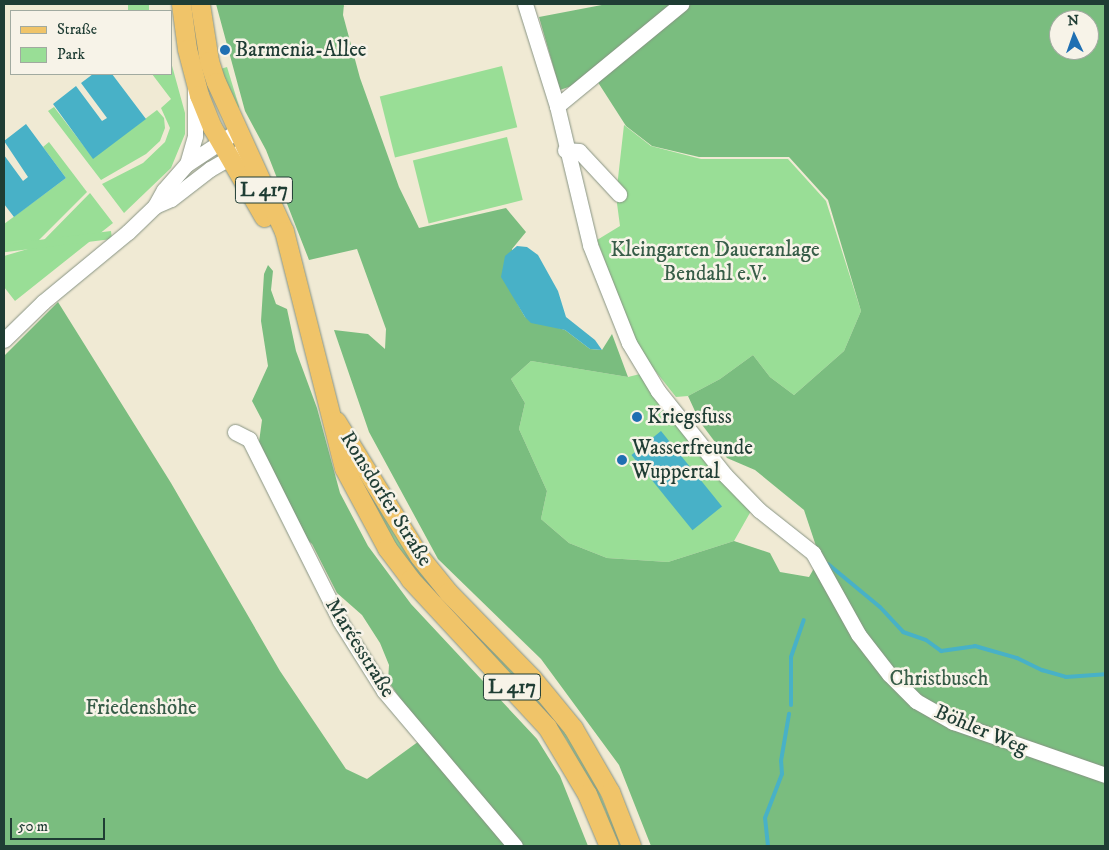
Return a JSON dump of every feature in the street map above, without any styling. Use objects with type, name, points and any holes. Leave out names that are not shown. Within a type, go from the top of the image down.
[{"type":"main road","name":"Ronsdorfer Straße","points":[[182,4],[195,84],[220,141],[237,146]]},
{"type":"main road","name":"Ronsdorfer Straße","points":[[200,4],[209,61],[237,146],[284,232],[287,251],[333,416],[344,468],[387,548],[438,611],[547,727],[587,794],[609,846]]},
{"type":"main road","name":"Ronsdorfer Straße","points":[[333,416],[419,556],[448,592],[532,678],[573,728],[610,792],[630,846]]},
{"type":"street","points":[[526,4],[557,106],[565,150],[580,152],[619,194]]},
{"type":"street","points":[[557,106],[681,4]]},
{"type":"street","points":[[187,164],[195,136],[195,84]]},
{"type":"street","points":[[4,340],[154,206],[164,190],[187,164],[220,141]]},
{"type":"street","points":[[154,206],[171,199],[237,146]]},
{"type":"street","name":"Böhler Weg","points":[[565,150],[590,246],[639,362],[658,391],[725,475],[759,510],[813,553],[858,634],[889,674],[916,701],[961,725],[1105,775]]},
{"type":"street","name":"Maréesstraße","points":[[235,432],[249,439],[340,621],[384,691],[515,846]]},
{"type":"green space","points":[[128,4],[149,4],[149,10],[128,10]]},
{"type":"green space","name":"Christbusch","points":[[216,4],[344,4],[343,15],[360,78],[399,187],[419,228],[506,208],[526,232],[512,249],[517,303],[525,317],[565,330],[590,349],[602,350],[612,334],[628,377],[531,361],[511,379],[525,403],[519,429],[547,491],[541,519],[569,543],[607,558],[668,562],[734,541],[770,553],[780,572],[809,577],[820,558],[804,510],[755,470],[727,458],[700,422],[688,396],[720,379],[753,355],[770,377],[794,395],[844,351],[861,311],[828,200],[789,157],[699,157],[652,146],[626,126],[592,73],[580,83],[560,90],[539,17],[607,4],[1105,4],[1105,846],[651,846],[619,765],[541,659],[438,559],[369,432],[334,330],[368,334],[385,349],[386,329],[357,249],[309,260],[266,150],[245,111]]},
{"type":"green space","points":[[172,66],[185,113],[185,134],[171,168],[124,213],[102,184],[143,163],[165,142],[170,128],[161,108],[171,99],[153,75],[172,75]]},
{"type":"green space","points":[[502,66],[517,127],[395,158],[380,96]]},
{"type":"green space","points":[[227,67],[239,107],[234,109],[221,69]]},
{"type":"green space","points":[[54,107],[93,158],[157,110],[164,118],[165,128],[160,141],[146,154],[101,180],[48,111]]},
{"type":"green space","name":"Kleingarten Daueranlage Bendahl e.V.","points":[[624,125],[651,146],[701,159],[788,159],[826,201],[861,311],[844,351],[794,395],[770,377],[753,355],[720,379],[688,396],[676,397],[638,349],[597,240],[620,226],[616,196]]},
{"type":"green space","points":[[507,137],[523,200],[429,224],[413,160]]},
{"type":"green space","points":[[49,142],[87,192],[36,243],[4,250],[4,224],[66,178],[43,147]]},
{"type":"green space","points":[[90,193],[113,223],[15,301],[4,287],[4,256],[38,246]]},
{"type":"green space","points":[[111,231],[112,239],[4,252],[4,244]]},
{"type":"green space","name":"Friedenshöhe","points":[[268,265],[273,271],[271,290],[276,304],[287,309],[296,351],[317,408],[340,493],[368,546],[411,604],[537,739],[560,776],[588,846],[4,846],[4,356],[58,302],[171,483],[280,671],[346,769],[367,779],[426,736],[388,681],[389,665],[380,643],[362,615],[337,593],[312,544],[296,529],[259,442],[262,420],[252,401],[268,366],[261,321],[264,274]]},
{"type":"green space","name":"Wasserfreunde Wuppertal","points":[[531,361],[628,377],[644,373],[751,511],[734,541],[668,562],[607,558],[569,543],[541,519],[547,491],[519,429],[525,403],[511,379]]},
{"type":"green space","points":[[352,461],[416,566],[534,690],[566,734],[591,773],[622,846],[617,846],[605,810],[566,739],[519,682],[434,596],[401,554],[379,519]]},
{"type":"water","points":[[92,75],[113,75],[146,119],[93,159],[53,104],[76,86],[102,121],[107,118],[81,83]]},
{"type":"water","points":[[26,124],[66,178],[14,217],[4,204],[4,155],[23,181],[28,177],[4,141]]},
{"type":"water","points":[[517,246],[527,247],[538,255],[558,291],[566,317],[595,340],[602,350],[590,349],[565,330],[531,323],[525,317],[501,277],[505,256]]},
{"type":"water","points":[[661,431],[722,506],[693,530],[631,455]]},
{"type":"waterway","points":[[828,564],[880,607],[903,632],[926,640],[941,651],[975,646],[1017,658],[1042,670],[1066,677],[1105,674]]},
{"type":"waterway","points":[[791,705],[791,657],[804,620]]},
{"type":"waterway","points":[[768,846],[765,818],[782,774],[781,761],[789,714]]},
{"type":"place","name":"Barmenia-Allee","points":[[225,50]]},
{"type":"place","name":"Kriegsfuss","points":[[637,417]]},
{"type":"place","name":"Wasserfreunde Wuppertal","points":[[622,460]]}]
